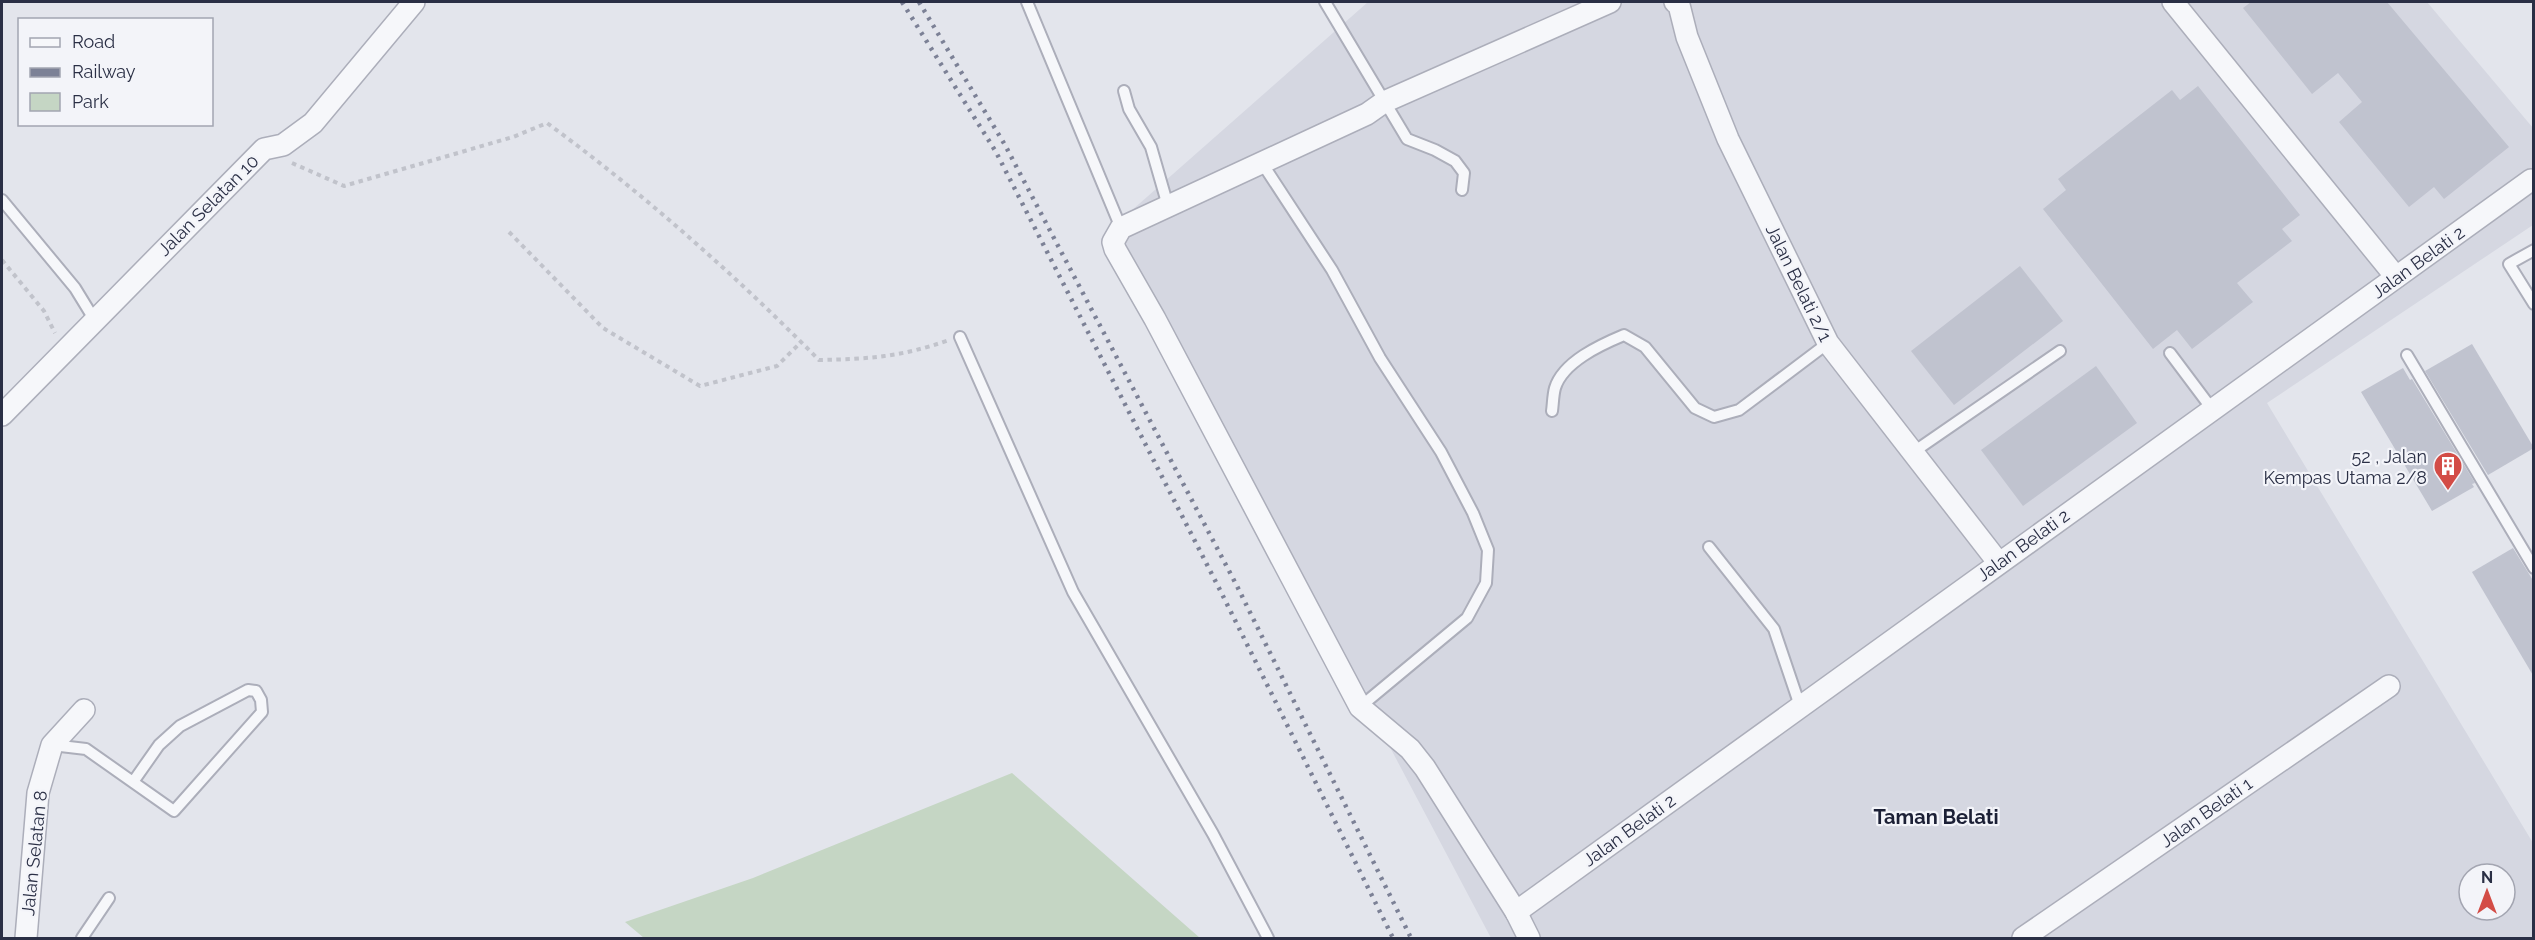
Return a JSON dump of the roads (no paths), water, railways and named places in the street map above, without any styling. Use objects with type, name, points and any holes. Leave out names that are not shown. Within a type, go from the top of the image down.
[{"type":"street","name":"Jalan Selatan 10","points":[[2,415],[94,319],[264,149],[283,145],[313,123],[414,2]]},
{"type":"street","points":[[1529,939],[1516,912],[1425,768],[1410,749],[1360,707],[1113,242],[1121,228],[1367,114],[1383,102],[1610,2]]},
{"type":"street","name":"Jalan Belati 2/1","points":[[1675,2],[1679,5],[1687,37],[1728,140],[1828,343],[1998,562]]},
{"type":"street","points":[[2173,2],[2396,277]]},
{"type":"street","name":"Jalan Belati 2","points":[[1516,912],[1998,562],[2531,180]]},
{"type":"street","name":"Jalan Belati 1","points":[[2023,939],[2389,687]]},
{"type":"street","name":"Jalan Selatan 8","points":[[26,939],[38,794],[52,745],[84,710]]},
{"type":"lane","points":[[1027,2],[1121,228]]},
{"type":"lane","points":[[1325,2],[1407,140],[1435,150],[1455,161],[1464,173],[1462,190]]},
{"type":"lane","points":[[1124,91],[1129,109],[1151,147],[1168,206]]},
{"type":"lane","points":[[1262,163],[1332,270],[1380,358],[1441,452],[1473,513],[1488,550],[1486,583],[1467,618],[1360,707]]},
{"type":"lane","points":[[2,200],[75,288],[94,319]]},
{"type":"lane","points":[[2534,250],[2509,264],[2534,304]]},
{"type":"lane","points":[[1552,411],[1555,386],[1570,366],[1600,345],[1624,336],[1645,346],[1695,408],[1714,417],[1739,410],[1828,343]]},
{"type":"lane","points":[[960,337],[1073,592],[1213,834],[1268,939]]},
{"type":"lane","points":[[1912,453],[2060,351]]},
{"type":"lane","points":[[2170,353],[2212,409]]},
{"type":"lane","points":[[2407,355],[2534,568]]},
{"type":"lane","points":[[1709,547],[1774,629],[1800,706]]},
{"type":"lane","points":[[52,745],[86,749],[133,782],[174,810],[262,712],[260,697],[256,691],[248,690],[180,726],[159,745],[133,782]]},
{"type":"lane","points":[[82,939],[108,898]]},
{"type":"railway","points":[[902,2],[996,152],[1222,594],[1393,938]]},
{"type":"railway","points":[[919,2],[1005,145],[1237,586],[1411,938]]},
{"type":"place","name":"52 , Jalan Kempas Utama 2/8","points":[[2448,492]]},
{"type":"district","name":"Taman Belati","points":[[1936,817]]}]
